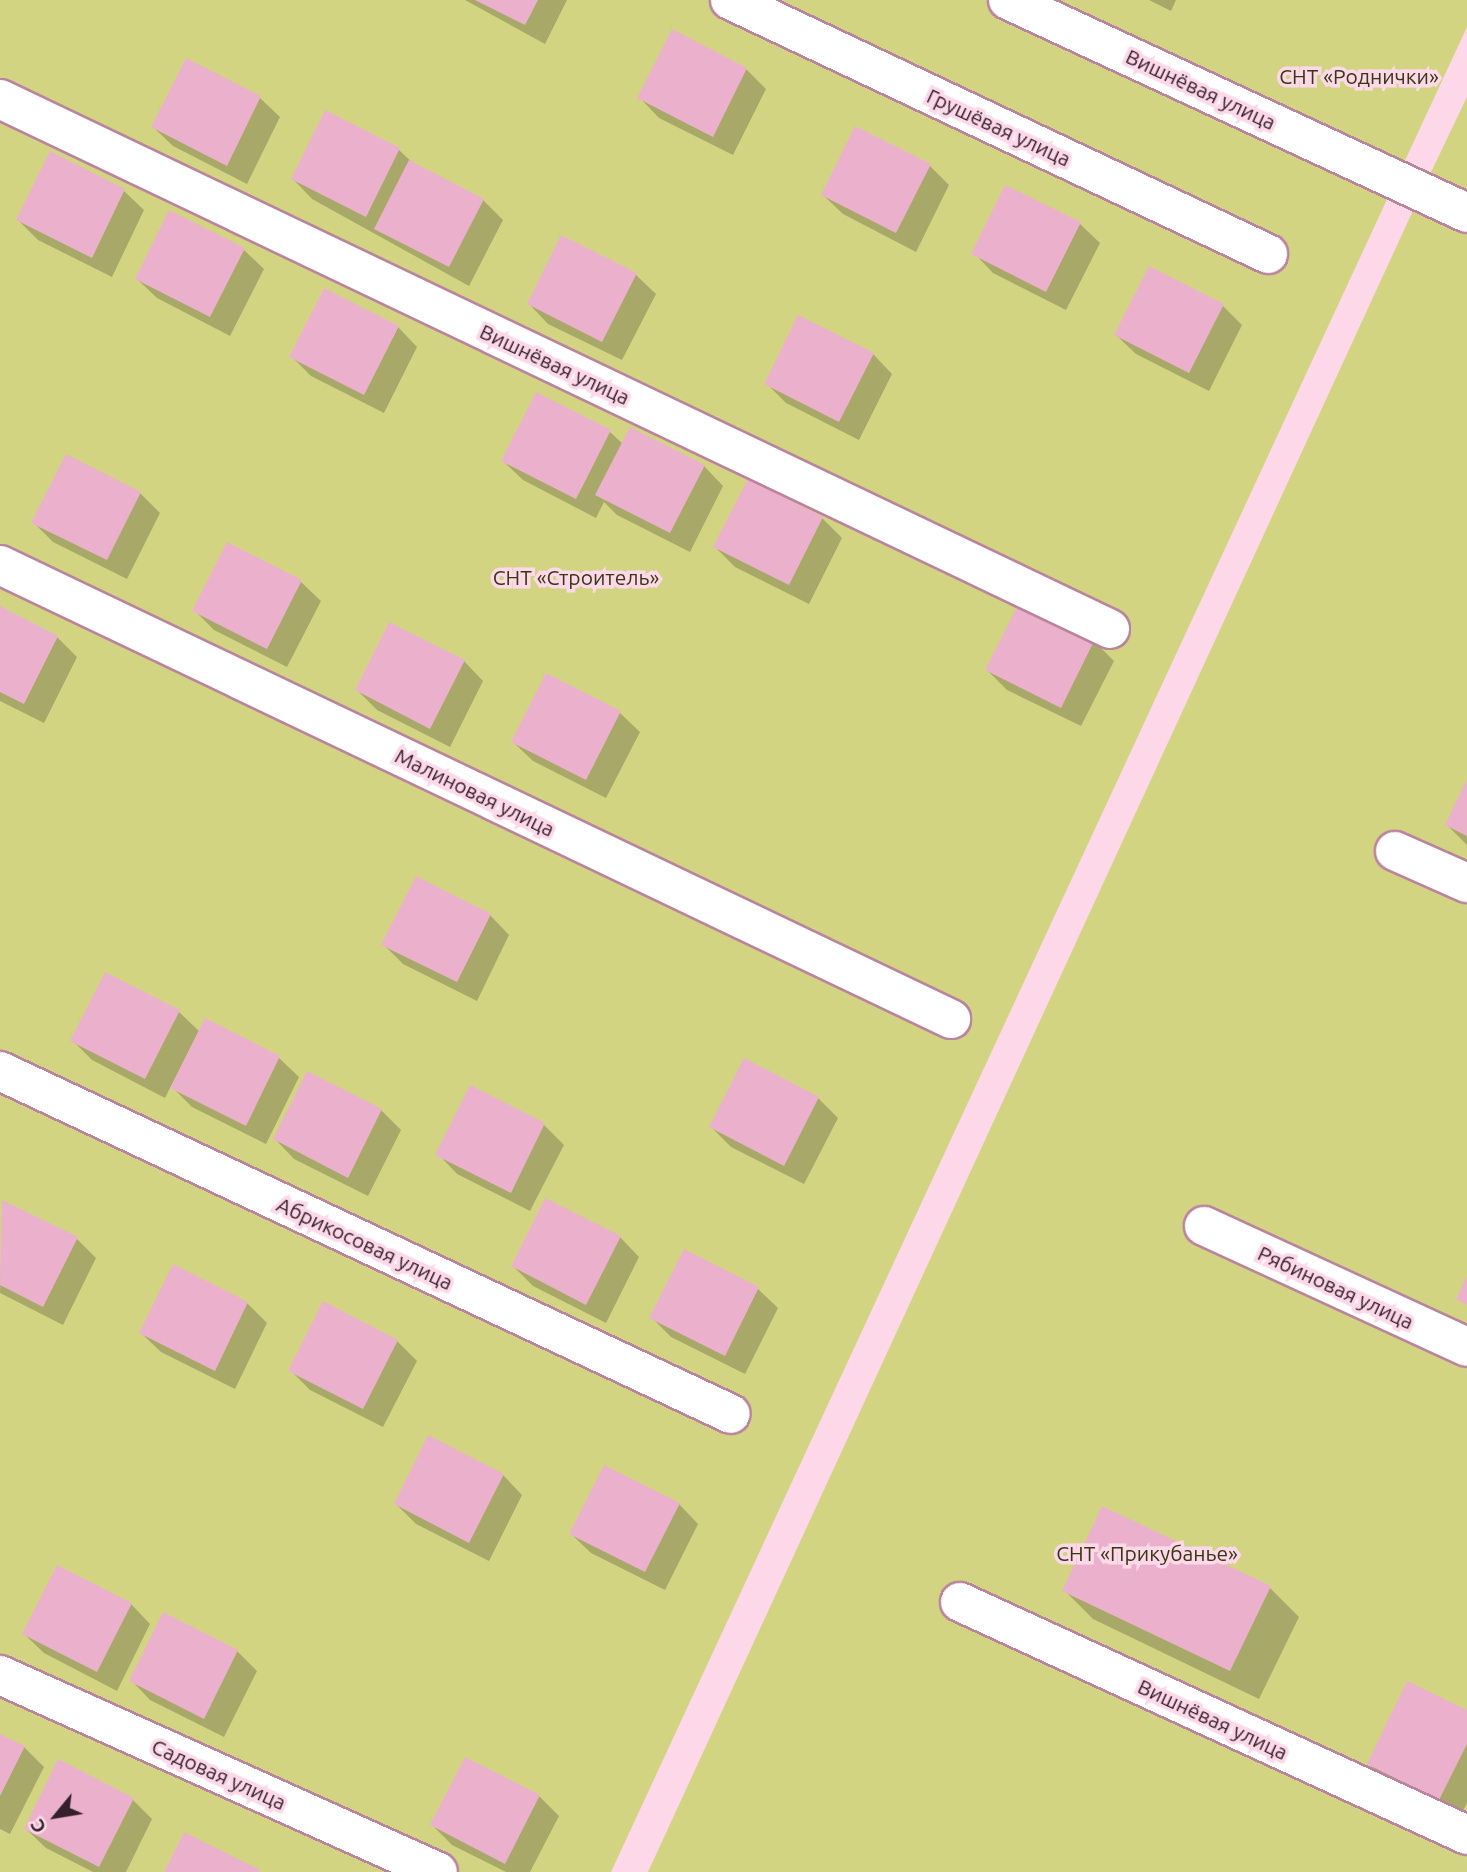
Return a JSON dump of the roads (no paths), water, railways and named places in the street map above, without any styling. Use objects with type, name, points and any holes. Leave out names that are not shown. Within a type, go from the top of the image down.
[{"type":"street","name":"Грушёвая улица","points":[[730,0],[1268,254]]},
{"type":"street","name":"Вишнёвая улица","points":[[1008,0],[1467,213]]},
{"type":"street","name":"Вишнёвая улица","points":[[0,99],[1110,629]]},
{"type":"street","name":"Малиновая улица","points":[[0,565],[951,1019]]},
{"type":"street","points":[[1395,851],[1467,883]]},
{"type":"street","name":"Абрикосовая улица","points":[[0,1071],[731,1414]]},
{"type":"street","name":"Рябиновая улица","points":[[1204,1226],[1467,1347]]},
{"type":"street","name":"Вишнёвая улица","points":[[960,1602],[1467,1835]]},
{"type":"street","name":"Садовая улица","points":[[0,1675],[438,1872]]},
{"type":"park label","name":"СНТ «Роднички»","points":[[1359,76]]},
{"type":"park label","name":"СНТ «Строитель»","points":[[576,577]]},
{"type":"park label","name":"СНТ «Прикубанье»","points":[[1147,1553]]}]
